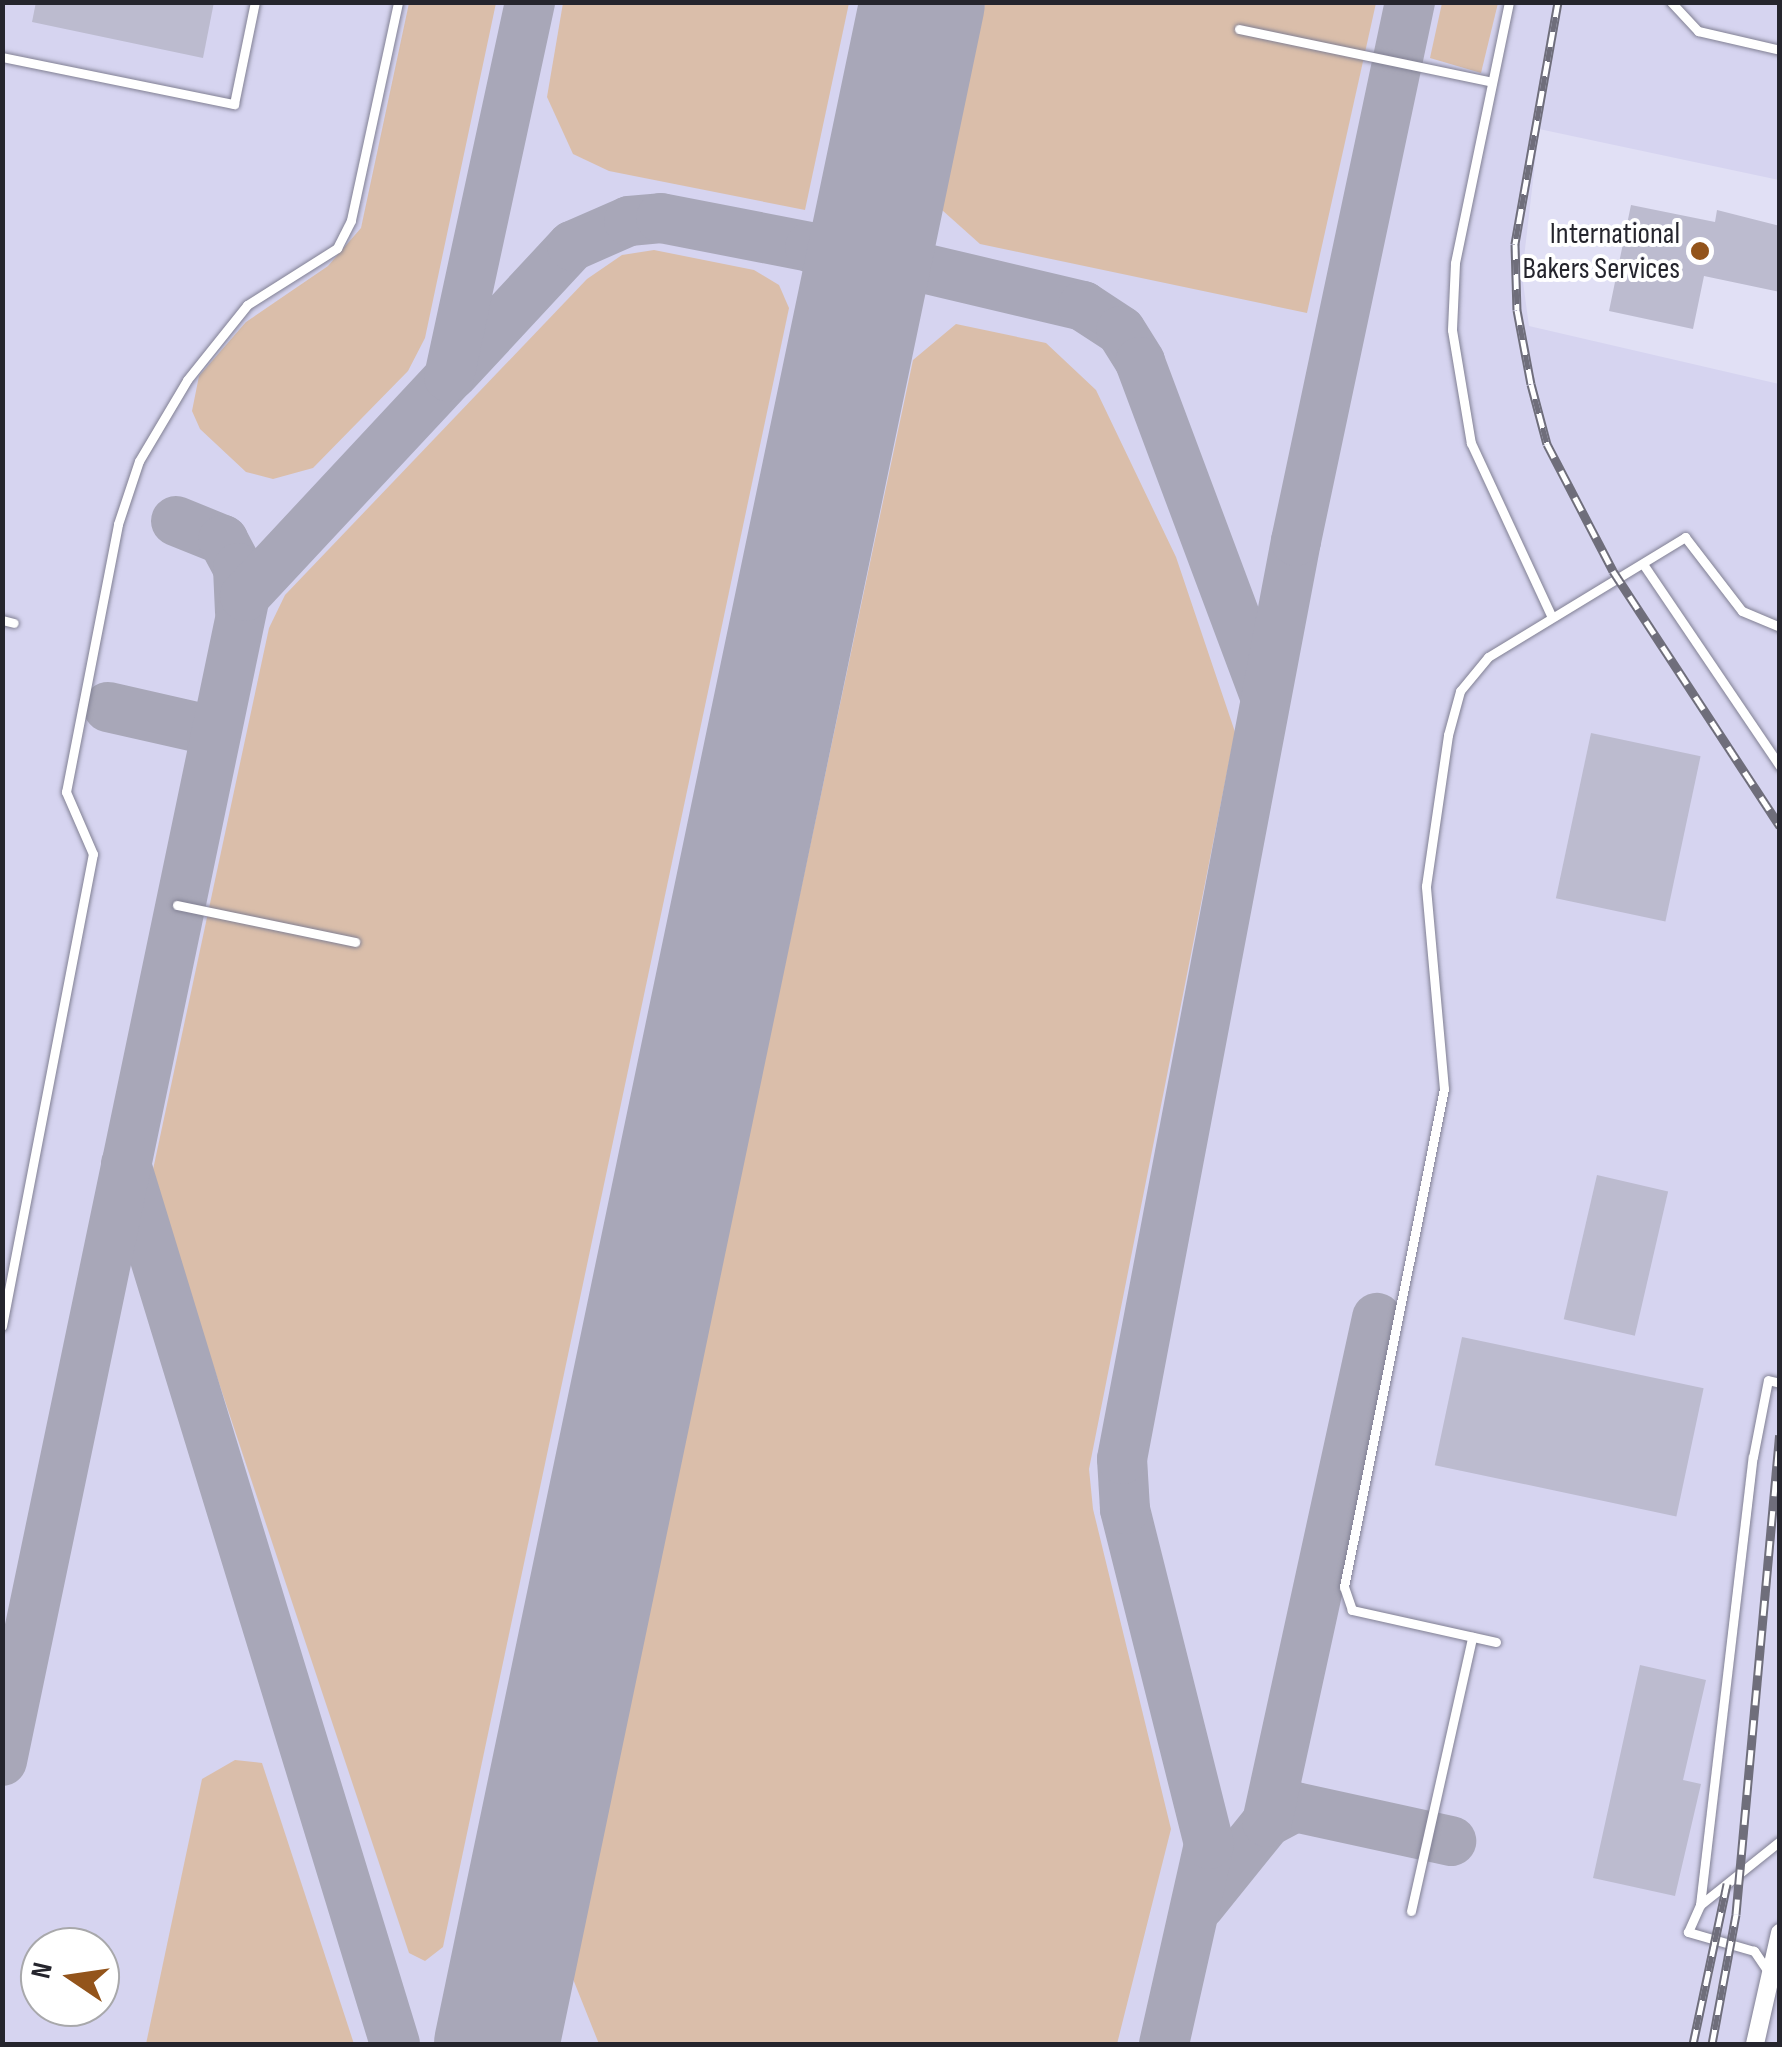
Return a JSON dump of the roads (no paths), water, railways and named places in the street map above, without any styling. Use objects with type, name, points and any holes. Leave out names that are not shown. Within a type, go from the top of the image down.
[{"type":"street","points":[[1755,2044],[1780,1933]]},
{"type":"lane","points":[[2,57],[234,104],[255,2]]},
{"type":"lane","points":[[2,1326],[93,854],[66,792],[118,524],[139,461],[223,335],[247,305],[337,248],[351,220],[398,2]]},
{"type":"lane","points":[[1508,2],[1455,263],[1454,347],[1471,443],[1551,615]]},
{"type":"lane","points":[[1671,2],[1698,30],[1780,50]]},
{"type":"lane","points":[[1239,29],[1492,82]]},
{"type":"lane","points":[[1496,1642],[1352,1610],[1344,1587],[1444,1089],[1426,886],[1448,736],[1460,690],[1488,657],[1551,615],[1685,537],[1742,612],[1780,627]]},
{"type":"lane","points":[[1643,564],[1780,766]]},
{"type":"lane","points":[[2,620],[14,623]]},
{"type":"lane","points":[[178,906],[355,942]]},
{"type":"lane","points":[[1770,1976],[1754,1951],[1688,1932],[1700,1905],[1753,1458],[1768,1380],[1780,1382]]},
{"type":"lane","points":[[1411,1910],[1472,1636]]},
{"type":"lane","points":[[1700,1905],[1780,1841]]},
{"type":"railway","points":[[1558,2],[1515,244],[1517,310],[1547,444],[1613,571],[1780,826]]},
{"type":"railway","points":[[1712,2044],[1736,1914],[1780,1435]]},
{"type":"railway","points":[[1693,2044],[1727,1884]]},
{"type":"place","name":"International Bakers Services","points":[[1700,251]]}]
